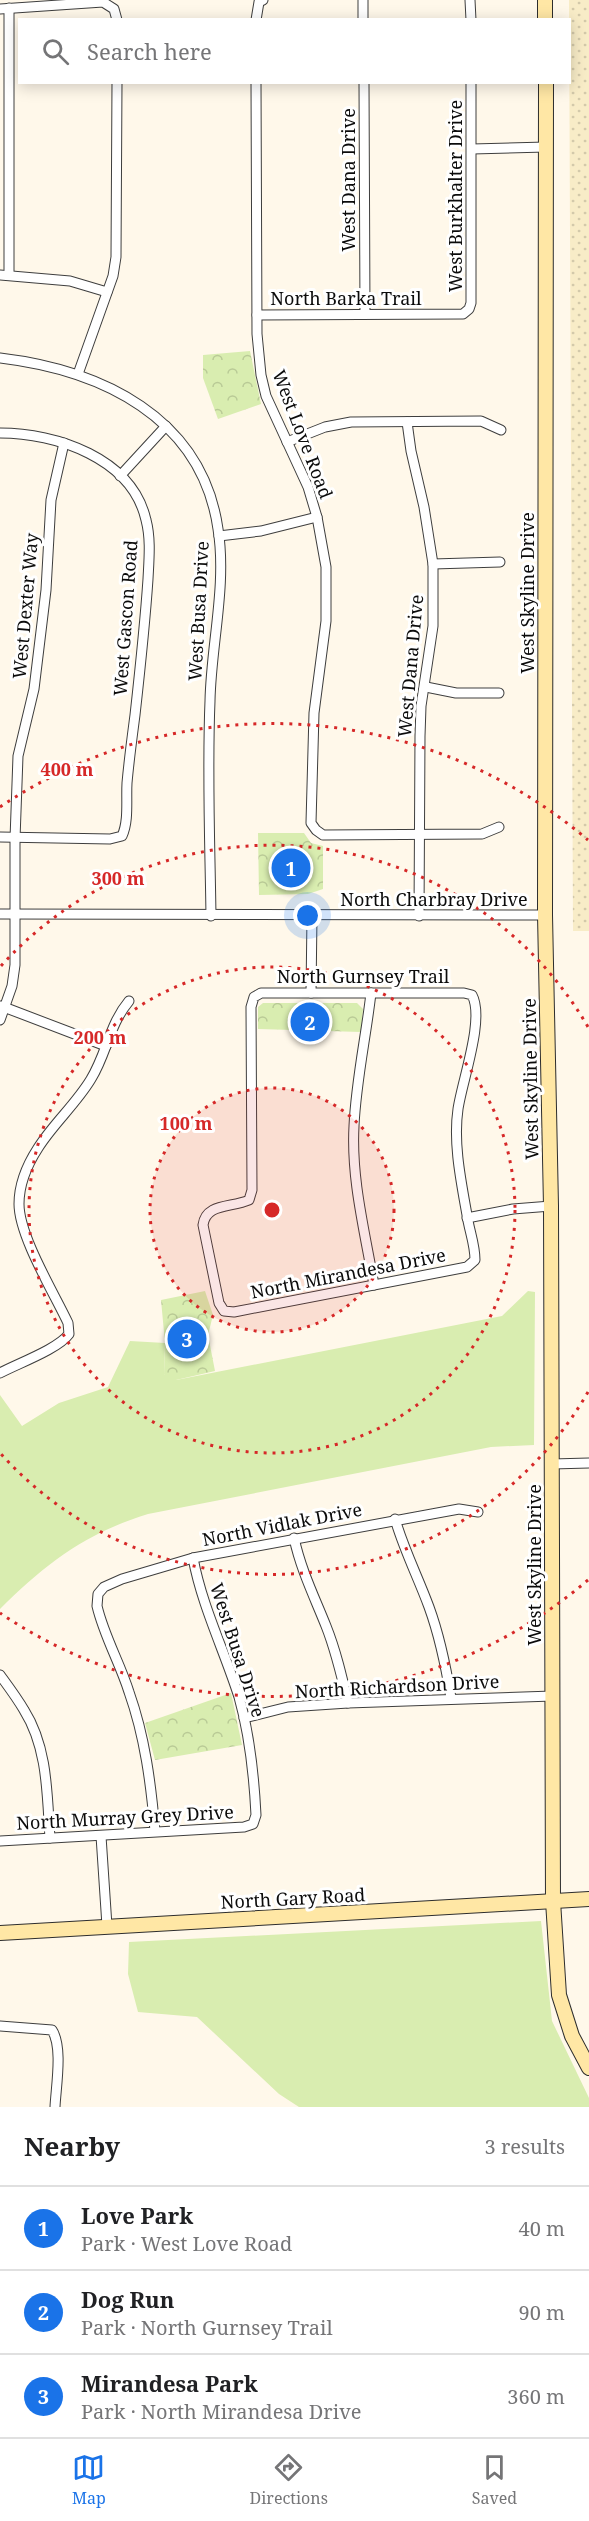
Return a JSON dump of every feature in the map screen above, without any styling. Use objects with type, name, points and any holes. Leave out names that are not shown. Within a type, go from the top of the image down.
[{"type":"street","points":[[363,0],[363,18]]},
{"type":"street","points":[[470,0],[471,18]]},
{"type":"street","points":[[545,0],[545,18]]},
{"type":"street","points":[[257,18],[261,1]]},
{"type":"street","points":[[107,292],[70,281],[4,275],[5,9],[103,2],[114,9],[116,18]]},
{"type":"street","points":[[78,374],[114,276],[117,84]]},
{"type":"street","name":"West Love Road","points":[[256,84],[257,315],[261,375],[266,396],[308,487],[317,517],[326,567],[326,621],[314,713],[311,823],[315,830],[323,834],[420,835]]},
{"type":"street","name":"West Dana Drive","points":[[364,84],[364,314]]},
{"type":"street","name":"West Burkhalter Drive","points":[[469,309],[471,84]]},
{"type":"street","name":"West Skyline Drive","points":[[546,84],[545,915],[552,1392],[553,1901],[559,1995],[568,2027],[589,2068]]},
{"type":"street","points":[[472,149],[546,147]]},
{"type":"street","name":"North Barka Trail","points":[[257,315],[463,314],[469,309]]},
{"type":"street","name":"West Busa Drive","points":[[0,357],[34,362],[78,374],[127,396],[166,426],[192,456],[205,481],[214,506],[219,536],[220,564],[210,701],[211,915]]},
{"type":"street","points":[[287,442],[325,427],[351,422],[481,421],[501,430]]},
{"type":"street","name":"West Dana Drive","points":[[407,422],[433,564],[434,626],[426,687],[421,706],[419,916]]},
{"type":"street","points":[[120,476],[166,426]]},
{"type":"street","name":"West Gascon Road","points":[[0,433],[32,435],[64,443],[93,456],[120,476],[140,503],[146,519],[149,541],[147,598],[127,783],[127,827],[122,836],[110,839],[15,839]]},
{"type":"street","name":"West Dexter Way","points":[[0,1020],[15,966],[15,839],[18,756],[34,689],[46,590],[51,500],[64,443]]},
{"type":"street","points":[[219,536],[261,531],[317,517]]},
{"type":"street","points":[[433,564],[500,562]]},
{"type":"street","points":[[426,687],[456,693],[499,693]]},
{"type":"street","points":[[420,835],[483,834],[500,827]]},
{"type":"street","points":[[0,837],[15,839]]},
{"type":"street","name":"North Charbray Drive","points":[[0,914],[545,915]]},
{"type":"street","points":[[311,993],[312,915]]},
{"type":"street","name":"North Gurnsey Trail","points":[[224,1311],[219,1303],[203,1225],[204,1216],[209,1210],[249,1200],[252,1190],[251,1007],[254,998],[261,993],[464,993],[472,995],[475,1002],[472,1044],[458,1109],[457,1135],[467,1218]]},
{"type":"street","points":[[371,993],[357,1096],[354,1158],[356,1187],[374,1285]]},
{"type":"street","points":[[0,1374],[55,1347],[69,1334],[68,1323],[23,1227],[19,1206],[20,1187],[27,1166],[39,1146],[76,1101],[92,1077],[117,1015],[129,1001]]},
{"type":"street","points":[[3,1007],[106,1046]]},
{"type":"street","points":[[467,1218],[513,1209],[550,1206]]},
{"type":"street","name":"North Mirandesa Drive","points":[[224,1311],[234,1312],[467,1267],[475,1260],[475,1249],[467,1218]]},
{"type":"street","points":[[552,1464],[589,1463]]},
{"type":"street","name":"North Vidlak Drive","points":[[155,1832],[148,1764],[129,1691],[99,1617],[98,1594],[104,1587],[122,1579],[193,1558],[395,1519],[459,1509],[478,1512]]},
{"type":"street","points":[[395,1519],[403,1545],[429,1606],[444,1654],[451,1698]]},
{"type":"street","points":[[294,1538],[308,1587],[326,1626],[338,1661],[348,1703]]},
{"type":"street","name":"West Busa Drive","points":[[193,1558],[204,1603],[228,1665],[244,1718],[251,1750],[256,1803],[253,1824]]},
{"type":"street","points":[[0,1675],[25,1711],[37,1736],[44,1763],[50,1838]]},
{"type":"street","name":"North Richardson Drive","points":[[244,1718],[288,1707],[451,1698],[553,1696]]},
{"type":"street","name":"North Murray Grey Drive","points":[[0,1841],[253,1824]]},
{"type":"street","points":[[101,1836],[107,1926]]},
{"type":"street","name":"North Gary Road","points":[[0,1933],[589,1899]]},
{"type":"street","points":[[0,2026],[47,2028],[52,2030],[57,2037],[55,2107]]},
{"type":"shaded area","points":[[569,0],[589,0],[589,931],[573,931],[571,18],[569,18]]},
{"type":"green space","points":[[250,351],[261,404],[218,419],[203,378],[203,355]]},
{"type":"green space","points":[[258,833],[304,833],[311,843],[323,846],[323,889],[308,894],[259,895]]},
{"type":"green space","points":[[263,1003],[357,1003],[363,1009],[361,1032],[258,1029],[258,1007]]},
{"type":"green space","points":[[205,1291],[213,1315],[208,1335],[215,1371],[169,1380],[164,1374],[165,1343],[161,1300]]},
{"type":"green space","points":[[528,1291],[535,1292],[534,1445],[491,1447],[148,1514],[105,1531],[68,1552],[33,1578],[0,1609],[0,1395],[22,1426],[59,1403],[108,1387],[130,1341],[165,1343],[164,1374],[176,1380],[502,1316]]},
{"type":"green space","points":[[231,1693],[242,1745],[155,1760],[145,1723]]},
{"type":"green space","points":[[541,1921],[552,2021],[589,2098],[589,2107],[299,2107],[279,2094],[197,2017],[138,2012],[128,1974],[129,1942]]},
{"type":"place","name":"Love Park","points":[[291,868]]},
{"type":"place","name":"Dog Run","points":[[310,1022]]},
{"type":"place","name":"Mirandesa Park","points":[[187,1339]]}]
